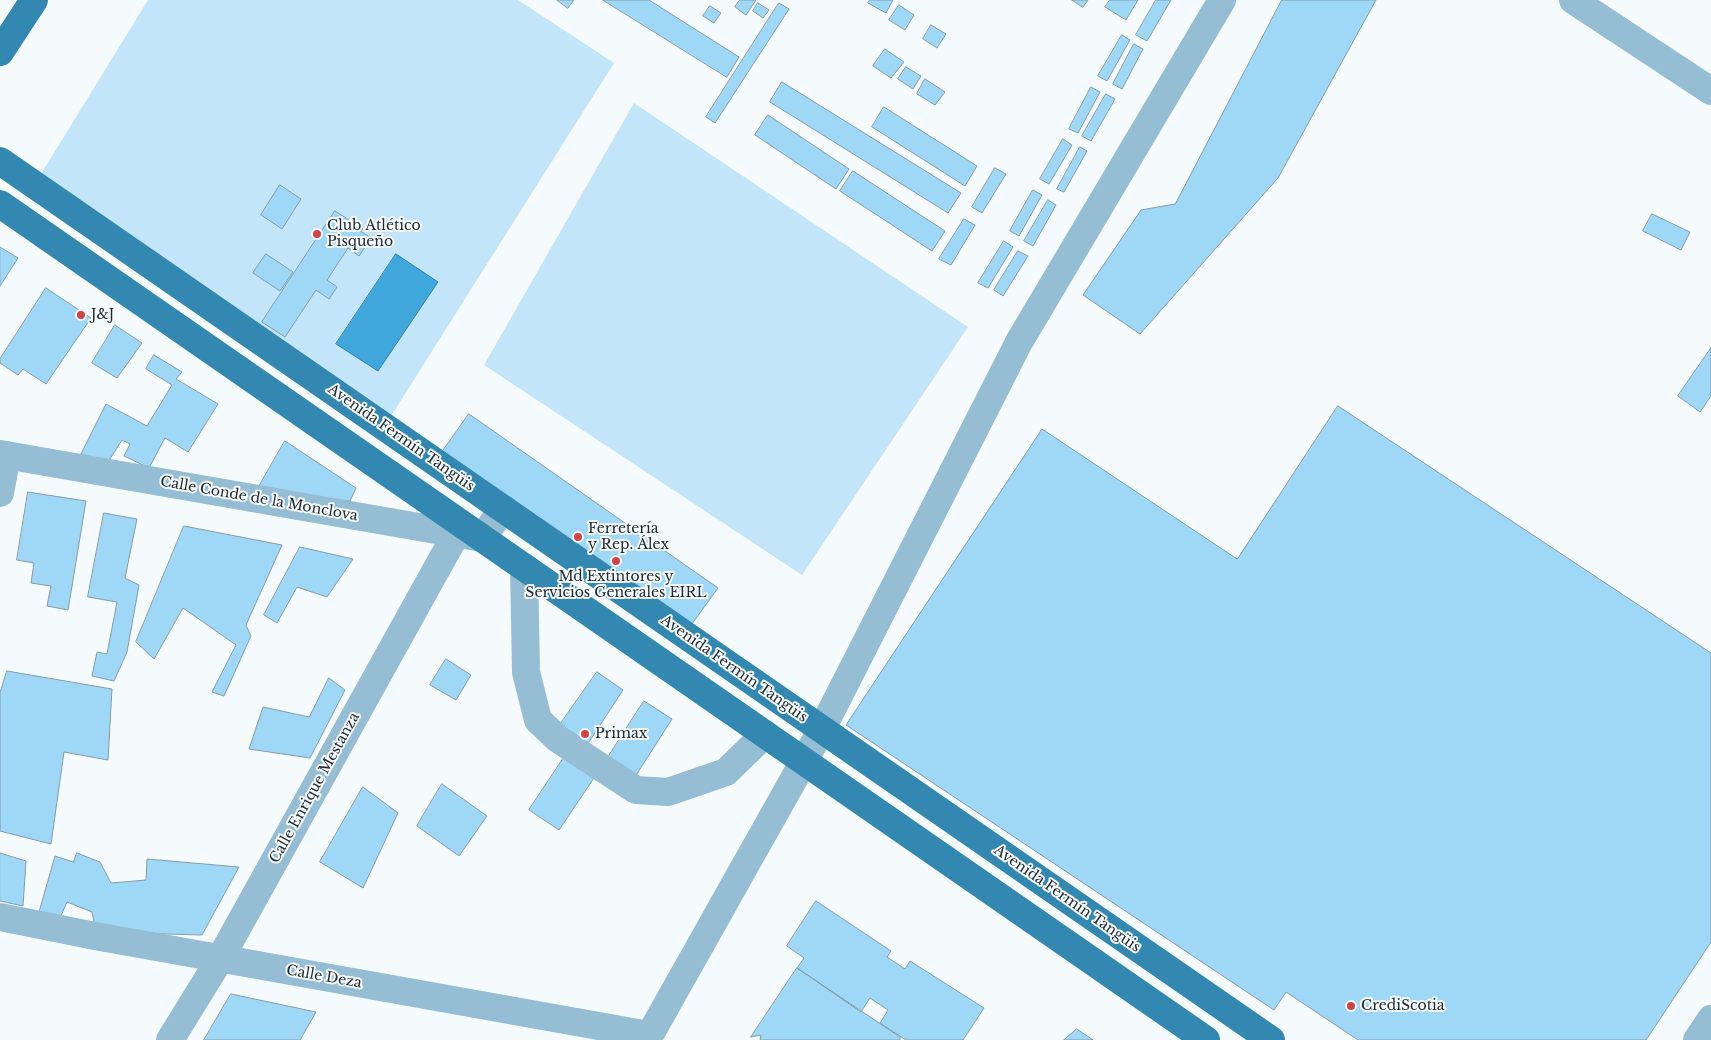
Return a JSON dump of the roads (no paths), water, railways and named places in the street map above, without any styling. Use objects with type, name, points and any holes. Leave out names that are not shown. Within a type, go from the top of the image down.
[{"type":"main road","points":[[0,52],[34,0]]},
{"type":"main road","name":"Avenida Fermín Tangüis","points":[[0,161],[1271,1040]]},
{"type":"main road","points":[[0,204],[469,536],[524,568],[1206,1040]]},
{"type":"main road","points":[[1145,998],[1166,968]]},
{"type":"street","points":[[648,1038],[822,729],[1019,342],[1222,0]]},
{"type":"street","points":[[1573,0],[1711,91]]},
{"type":"street","points":[[0,493],[4,454]]},
{"type":"street","name":"Calle Conde de la Monclova","points":[[4,454],[469,536]]},
{"type":"street","points":[[469,536],[503,509]]},
{"type":"street","name":"Calle Enrique Mestanza","points":[[170,1040],[220,959],[469,536]]},
{"type":"street","points":[[524,568],[526,672],[538,720],[558,739],[636,790],[668,792],[726,772],[765,734]]},
{"type":"street","name":"Calle Deza","points":[[0,917],[648,1038]]},
{"type":"street","points":[[1697,1040],[1711,1019]]},
{"type":"water","points":[[396,254],[438,282],[378,371],[336,344]]},
{"type":"place","name":"Club Atlético Pisqueño","points":[[317,234]]},
{"type":"place","name":"J&J","points":[[81,315]]},
{"type":"place","name":"Ferretería y Rep. Álex","points":[[578,537]]},
{"type":"place","name":"Md Extintores y Servicios Generales EIRL","points":[[616,561]]},
{"type":"place","name":"Primax","points":[[585,734]]},
{"type":"place","name":"CrediScotia","points":[[1351,1006]]}]
